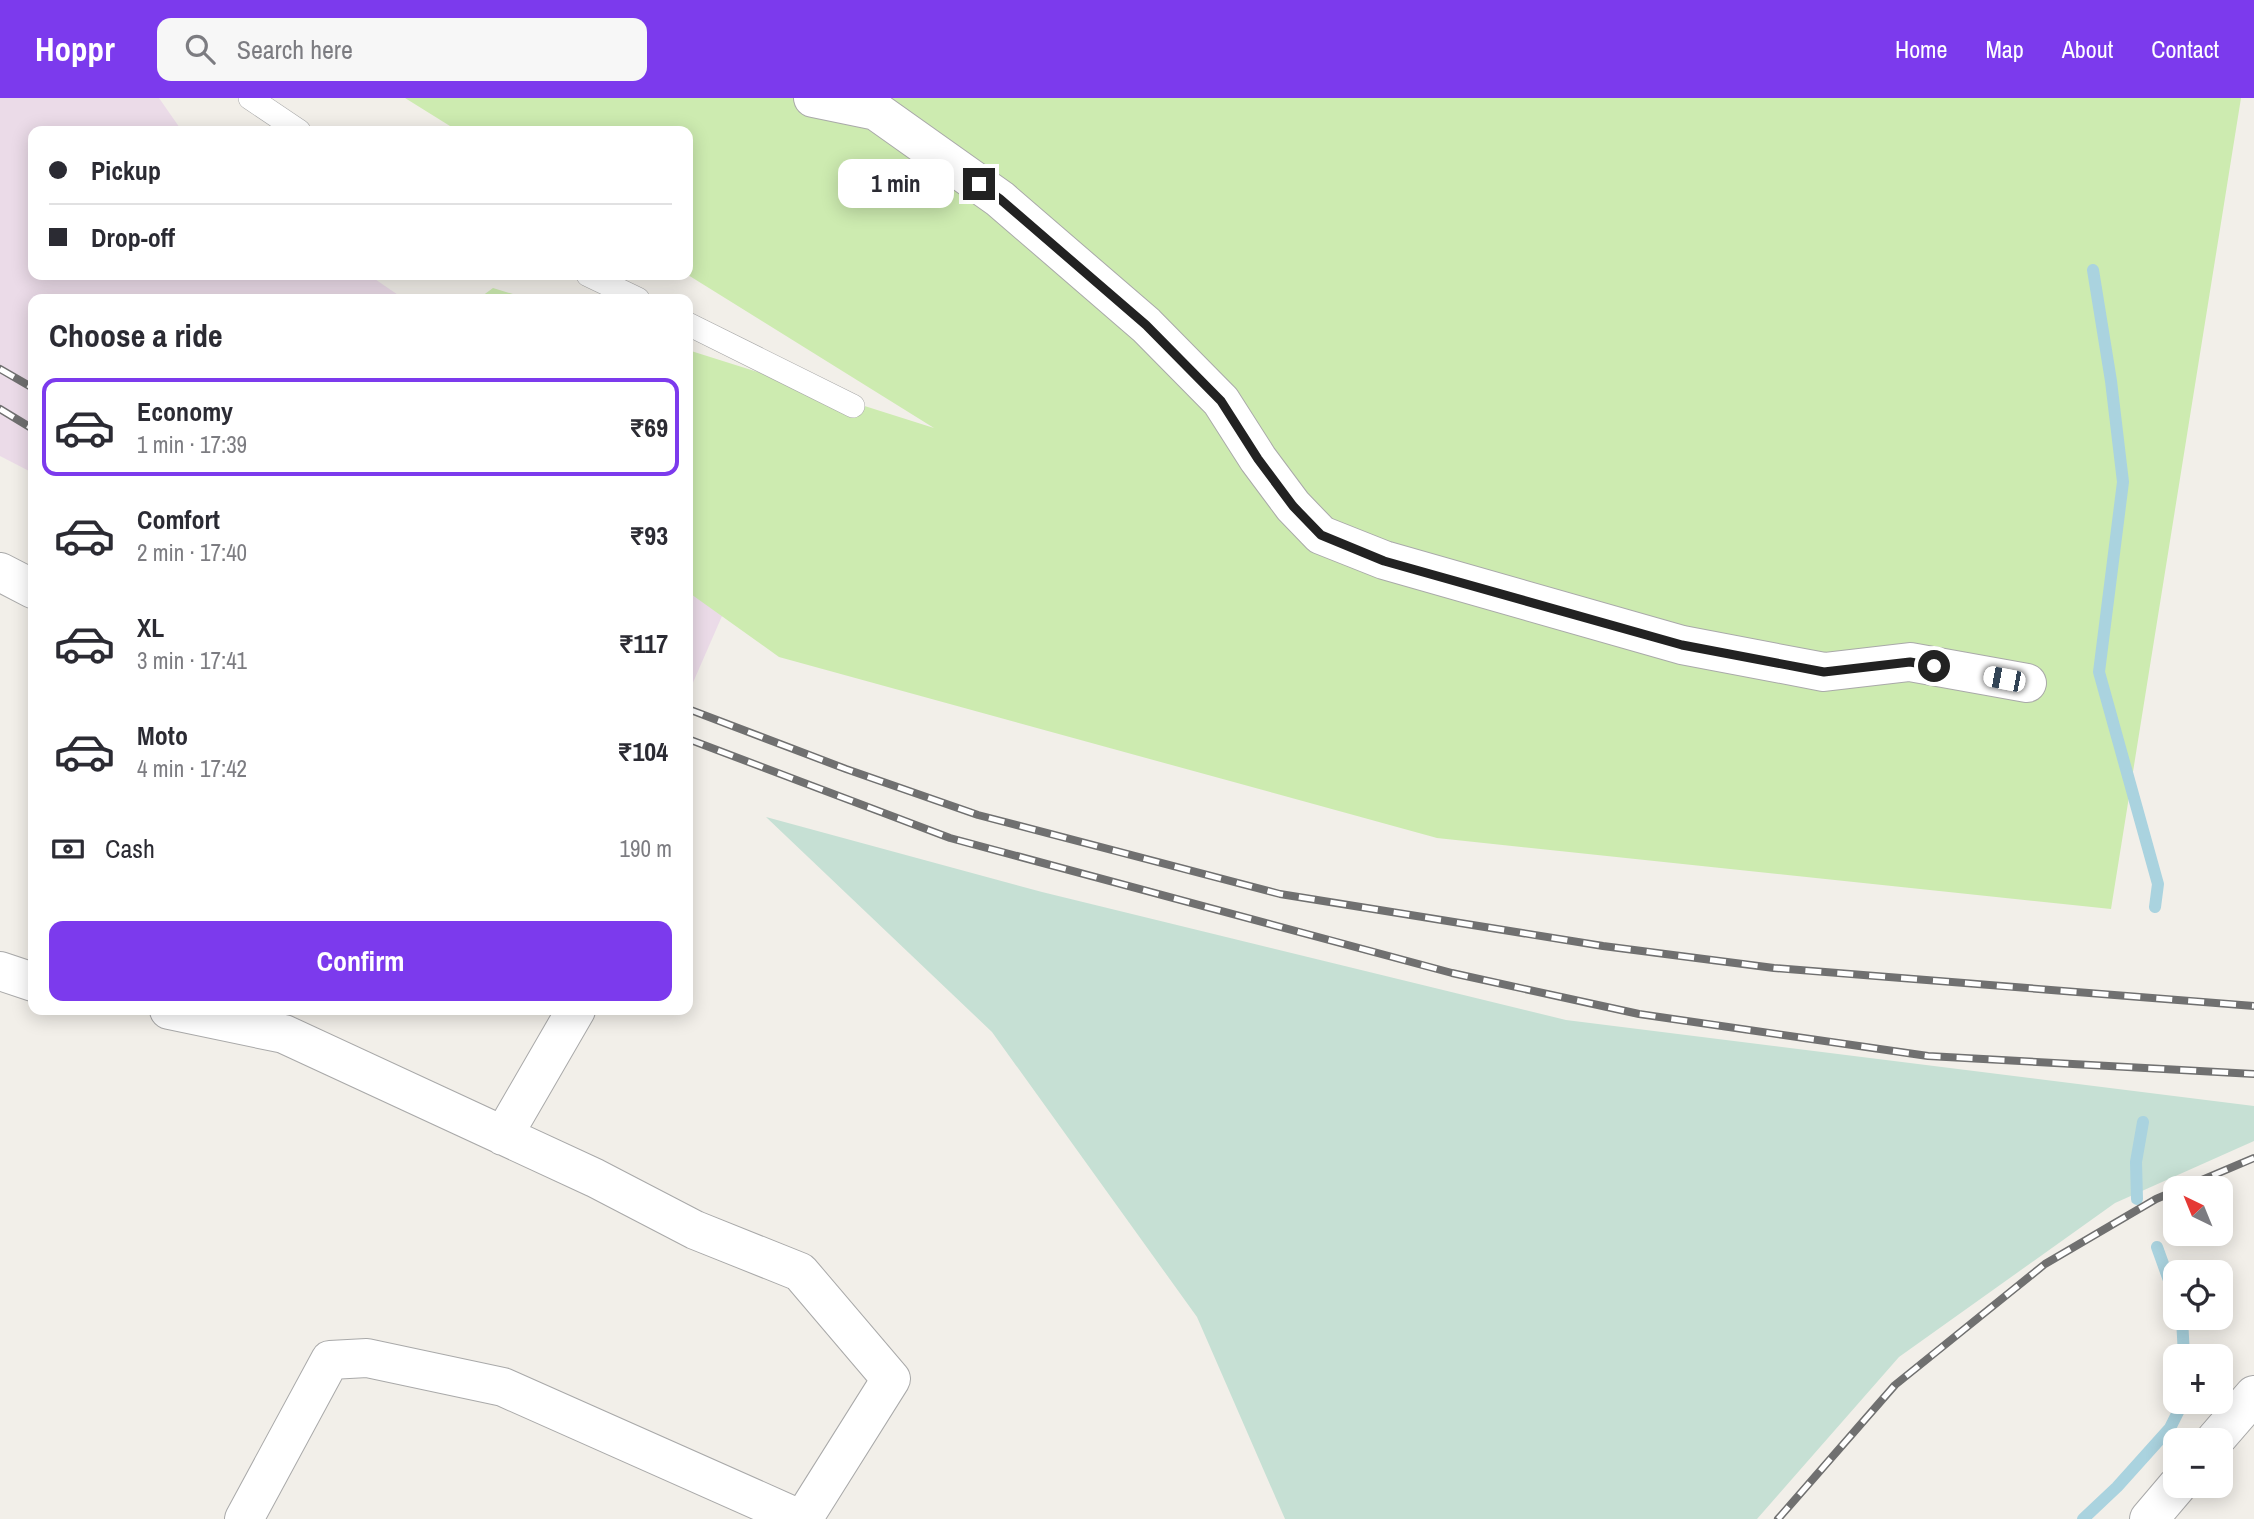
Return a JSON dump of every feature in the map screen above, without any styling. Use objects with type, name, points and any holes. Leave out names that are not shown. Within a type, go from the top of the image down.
[{"type":"street","points":[[813,98],[876,111],[1000,199],[1126,307],[1221,401],[1293,506],[1321,535],[1384,561],[1682,645],[1824,672],[1910,662],[2027,683]]},
{"type":"street","points":[[0,572],[28,586]]},
{"type":"street","points":[[0,971],[28,980]]},
{"type":"street","points":[[194,1015],[284,1034],[595,1178],[695,1230],[800,1272],[891,1380],[802,1519],[759,1511],[503,1387],[367,1357],[330,1360],[244,1519]]},
{"type":"street","points":[[503,1136],[573,1015]]},
{"type":"street","points":[[2226,1428],[2254,1395]]},
{"type":"street","points":[[2149,1519],[2167,1498]]},
{"type":"lane","points":[[250,98],[292,126]]},
{"type":"lane","points":[[598,280],[628,294]]},
{"type":"lane","points":[[693,326],[853,406]]},
{"type":"shaded area","points":[[0,98],[159,98],[179,126],[28,126],[28,280],[376,280],[397,294],[28,294],[28,470],[0,456]]},
{"type":"shaded area","points":[[693,503],[753,545],[693,683]]},
{"type":"green space","points":[[405,98],[2241,98],[2111,909],[1437,838],[779,657],[693,596],[693,352],[934,428],[693,278],[693,126],[450,126]]},
{"type":"green space","points":[[493,288],[513,294],[485,294]]},
{"type":"green space","points":[[766,817],[1042,892],[1566,1020],[2254,1106],[2254,1141],[2176,1176],[2163,1176],[2163,1182],[2115,1203],[1899,1357],[1757,1519],[1285,1519],[1197,1317],[992,1032]]},
{"type":"waterway","points":[[2093,270],[2111,381],[2123,482],[2099,672],[2158,884],[2155,907]]},
{"type":"waterway","points":[[2137,1199],[2136,1162],[2143,1122]]},
{"type":"waterway","points":[[2157,1247],[2163,1264]]},
{"type":"waterway","points":[[2183,1330],[2183,1344]]},
{"type":"waterway","points":[[2083,1519],[2117,1487],[2170,1428],[2177,1414]]},
{"type":"railway","points":[[0,369],[28,385]]},
{"type":"railway","points":[[0,409],[28,426]]},
{"type":"railway","points":[[693,711],[978,815],[1280,894],[1603,946],[1774,968],[2254,1006]]},
{"type":"railway","points":[[693,741],[950,838],[1452,973],[1639,1014],[1928,1056],[2254,1074]]},
{"type":"railway","points":[[2211,1176],[2254,1158]]},
{"type":"railway","points":[[1778,1519],[1895,1385],[2045,1264],[2163,1196]]},
{"type":"route","points":[[979,184],[1146,325],[1221,401],[1258,459],[1293,506],[1321,535],[1384,561],[1682,645],[1824,672],[1910,662],[1934,666]]}]
